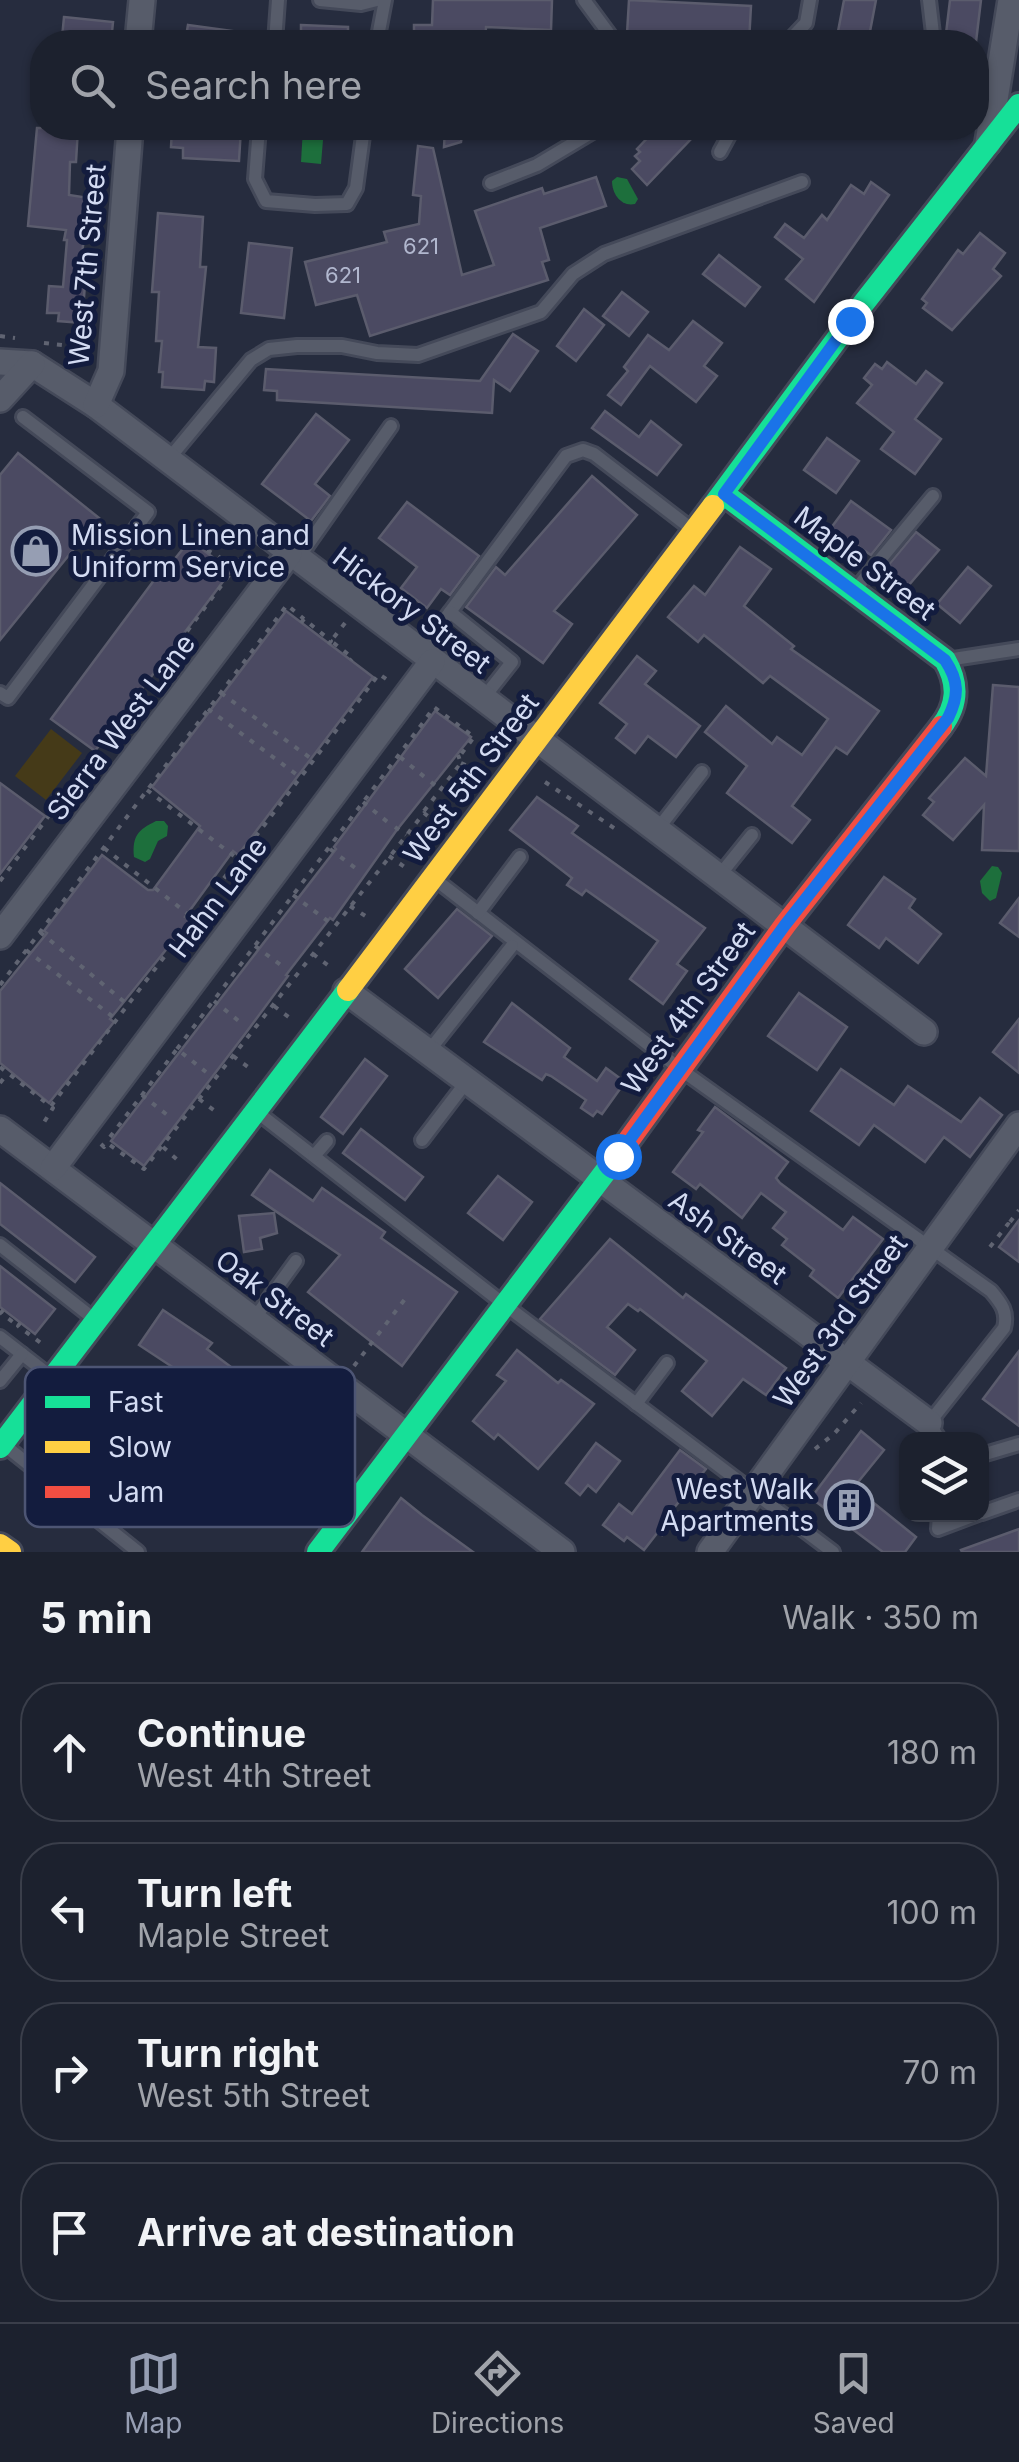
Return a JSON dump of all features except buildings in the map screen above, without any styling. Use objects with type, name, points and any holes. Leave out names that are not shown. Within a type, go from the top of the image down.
[{"type":"street","points":[[139,30],[142,0]]},
{"type":"street","points":[[989,100],[1010,0]]},
{"type":"street","name":"West 5th Street","points":[[60,1367],[256,1111],[340,980],[433,878],[863,304],[1019,105]]},
{"type":"street","name":"West 7th Street","points":[[96,405],[111,371],[129,140]]},
{"type":"street","name":"West 7th Street","points":[[0,399],[33,353]]},
{"type":"street","name":"Hickory Street","points":[[0,362],[33,353],[167,461],[924,1032]]},
{"type":"street","name":"Maple Street","points":[[724,494],[945,660],[955,675],[957,689]]},
{"type":"street","name":"Sierra West Lane","points":[[0,936],[293,557]]},
{"type":"street","name":"Hahn Lane","points":[[53,1168],[426,657]]},
{"type":"street","name":"West 4th Street","points":[[355,1503],[600,1180],[785,925],[948,718],[957,689]]},
{"type":"street","name":"Ash Street","points":[[340,980],[428,1052],[935,1431]]},
{"type":"street","name":"West 3rd Street","points":[[710,1552],[1019,1125]]},
{"type":"street","name":"Oak Street","points":[[0,1129],[317,1367]]},
{"type":"street","name":"Oak Street","points":[[355,1395],[562,1552]]},
{"type":"street","name":"West 5th Street","points":[[1,1444],[25,1413]]},
{"type":"street","name":"West 4th Street","points":[[318,1552],[337,1527]]},
{"type":"street","points":[[0,1545],[10,1552]]},
{"type":"lane","points":[[276,30],[278,0]]},
{"type":"lane","points":[[320,0],[361,4],[377,0]]},
{"type":"lane","points":[[379,30],[385,0]]},
{"type":"lane","points":[[584,0],[606,30]]},
{"type":"lane","points":[[799,30],[806,22],[810,0]]},
{"type":"lane","points":[[930,0],[933,30]]},
{"type":"lane","points":[[258,140],[254,179],[266,201],[315,205],[346,204],[356,188],[362,140]]},
{"type":"lane","points":[[491,183],[537,165],[578,140]]},
{"type":"lane","points":[[720,152],[727,140]]},
{"type":"lane","points":[[167,461],[252,360],[269,349],[342,346],[377,354],[418,355],[542,312],[573,274],[604,254],[802,182]]},
{"type":"lane","points":[[0,693],[8,698],[148,512],[23,417]]},
{"type":"lane","points":[[293,557],[390,426]]},
{"type":"lane","points":[[426,657],[450,612],[566,456],[583,450],[594,454],[695,532]]},
{"type":"lane","points":[[854,592],[933,496]]},
{"type":"lane","points":[[450,612],[512,662],[482,700]]},
{"type":"lane","points":[[945,660],[1019,649]]},
{"type":"lane","points":[[656,830],[702,772]]},
{"type":"lane","points":[[719,876],[752,835]]},
{"type":"lane","points":[[478,913],[520,858]]},
{"type":"lane","points":[[433,878],[680,1070],[992,1291],[1003,1304],[1004,1328],[935,1431]]},
{"type":"lane","points":[[428,1052],[512,946]]},
{"type":"lane","points":[[422,1140],[466,1080]]},
{"type":"lane","points":[[256,1111],[833,1552]]},
{"type":"lane","points":[[314,1156],[327,1140]]},
{"type":"lane","points":[[0,1245],[96,1320]]},
{"type":"lane","points":[[254,1320],[296,1262]]},
{"type":"lane","points":[[0,1336],[38,1367]]},
{"type":"lane","points":[[0,1381],[22,1354]]},
{"type":"lane","points":[[636,1404],[667,1363]]},
{"type":"lane","points":[[1,1444],[25,1463]]},
{"type":"lane","points":[[989,1453],[1019,1444]]},
{"type":"lane","points":[[989,1511],[1019,1500]]},
{"type":"lane","points":[[939,1522],[938,1529],[958,1522]]},
{"type":"lane","points":[[106,1527],[138,1552]]},
{"type":"path","points":[[0,336],[17,338]]},
{"type":"path","points":[[33,353],[84,350],[94,345]]},
{"type":"path","points":[[0,881],[231,573],[224,560],[207,550]]},
{"type":"path","points":[[0,985],[287,606],[351,660]]},
{"type":"path","points":[[325,649],[345,623]]},
{"type":"path","points":[[51,1106],[379,674],[395,685]]},
{"type":"path","points":[[221,692],[314,760]]},
{"type":"path","points":[[110,1137],[434,707],[474,737],[458,756],[462,764],[480,772]]},
{"type":"path","points":[[208,710],[300,777]]},
{"type":"path","points":[[398,756],[440,790]]},
{"type":"path","points":[[96,1140],[104,1146],[107,1143],[144,1169],[162,1147],[175,1121],[199,1099],[210,1075],[233,1056],[462,764]]},
{"type":"path","points":[[147,790],[238,860]]},
{"type":"path","points":[[363,802],[406,836]]},
{"type":"path","points":[[424,812],[440,825]]},
{"type":"path","points":[[104,848],[194,918]]},
{"type":"path","points":[[328,848],[371,880]]},
{"type":"path","points":[[389,856],[408,869]]},
{"type":"path","points":[[293,895],[335,926]]},
{"type":"path","points":[[350,906],[370,920]]},
{"type":"path","points":[[40,932],[128,1005]]},
{"type":"path","points":[[255,946],[295,976]]},
{"type":"path","points":[[26,950],[116,1020]]},
{"type":"path","points":[[312,954],[340,980]]},
{"type":"path","points":[[214,1001],[240,1022]]},
{"type":"path","points":[[272,1005],[294,1021]]},
{"type":"path","points":[[246,1026],[252,1031]]},
{"type":"path","points":[[177,1050],[210,1075]]},
{"type":"path","points":[[233,1056],[256,1073]]},
{"type":"path","points":[[0,1067],[54,1108],[41,1127]]},
{"type":"path","points":[[0,1083],[8,1073]]},
{"type":"path","points":[[142,1095],[175,1121]]},
{"type":"path","points":[[199,1099],[223,1117]]},
{"type":"path","points":[[162,1147],[186,1167]]},
{"type":"path","points":[[990,1247],[1011,1226],[1019,1210]]},
{"type":"path","points":[[354,1366],[408,1295]]},
{"type":"path","points":[[2,1311],[45,1346]]},
{"type":"path","points":[[815,1448],[834,1434],[862,1402]]},
{"type":"shaded area","points":[[302,140],[323,140],[321,164],[301,162]]},
{"type":"shaded area","points":[[617,177],[627,179],[638,199],[635,204],[616,195],[612,181]]},
{"type":"shaded area","points":[[51,729],[82,753],[46,800],[15,776]]},
{"type":"shaded area","points":[[156,821],[164,821],[168,826],[167,836],[158,841],[145,862],[134,857],[135,839]]},
{"type":"shaded area","points":[[992,866],[1002,873],[996,898],[990,901],[982,893],[980,881]]},
{"type":"traffic: fast","points":[[713,506],[863,304],[1019,105]]},
{"type":"traffic: fast","points":[[724,494],[945,660],[955,694],[941,727]]},
{"type":"traffic: fast","points":[[61,1367],[348,990]]},
{"type":"traffic: fast","points":[[355,1503],[618,1155]]},
{"type":"traffic: fast","points":[[0,1447],[25,1414]]},
{"type":"traffic: fast","points":[[318,1552],[337,1527]]},
{"type":"traffic: slow","points":[[348,990],[713,506]]},
{"type":"traffic: slow","points":[[0,1545],[10,1552]]},
{"type":"traffic: jam","points":[[618,1155],[785,925],[941,727]]},
{"type":"place","name":"Mission Linen and Uniform Service","points":[[36,551]]},
{"type":"place","name":"West Walk Apartments","points":[[849,1505]]},
{"type":"route","points":[[618,1156],[785,925],[948,718],[955,703],[955,675],[945,660],[724,494],[850,321]]}]
